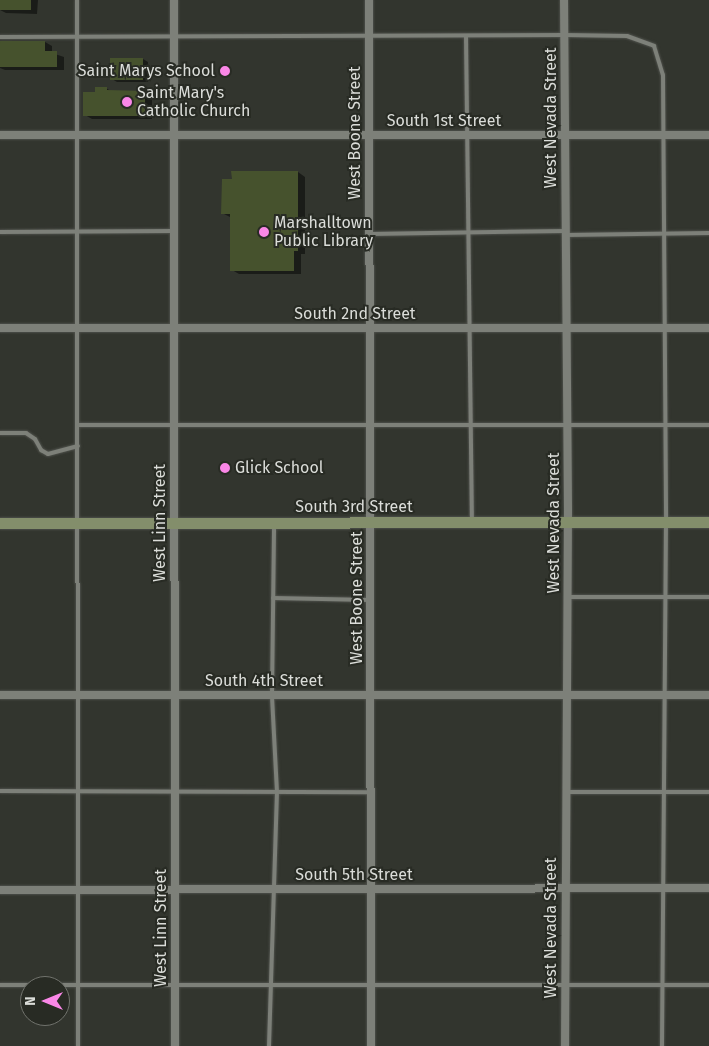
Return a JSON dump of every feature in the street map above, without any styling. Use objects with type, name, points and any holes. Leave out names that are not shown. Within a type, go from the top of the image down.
[{"type":"main road","name":"South 3rd Street","points":[[0,523],[709,522]]},
{"type":"street","name":"West Linn Street","points":[[174,0],[175,1046]]},
{"type":"street","name":"West Boone Street","points":[[369,0],[371,1046]]},
{"type":"street","name":"West Nevada Street","points":[[564,0],[568,425],[564,1046]]},
{"type":"street","name":"South 1st Street","points":[[0,135],[709,135]]},
{"type":"street","name":"South 2nd Street","points":[[0,328],[709,328]]},
{"type":"street","name":"South 4th Street","points":[[0,695],[709,695]]},
{"type":"street","name":"South 5th Street","points":[[0,890],[709,888]]},
{"type":"lane","points":[[77,0],[79,328],[76,890],[78,1046]]},
{"type":"lane","points":[[0,37],[369,38],[564,35],[626,36],[654,46],[663,75],[666,522],[662,1046]]},
{"type":"lane","points":[[466,36],[472,523]]},
{"type":"lane","points":[[0,232],[174,231]]},
{"type":"lane","points":[[369,234],[469,231],[709,233]]},
{"type":"lane","points":[[78,425],[709,425]]},
{"type":"lane","points":[[0,433],[26,433],[48,454],[78,446]]},
{"type":"lane","points":[[268,1046],[277,792],[272,695],[274,523]]},
{"type":"lane","points":[[568,597],[709,597]]},
{"type":"lane","points":[[273,598],[370,600]]},
{"type":"lane","points":[[0,792],[370,792]]},
{"type":"lane","points":[[566,792],[709,792]]},
{"type":"lane","points":[[0,985],[564,983],[662,986],[709,985]]},
{"type":"building","points":[[0,0],[31,0],[31,10],[0,10]]},
{"type":"building","points":[[0,41],[45,41],[45,51],[57,51],[57,67],[0,67]]},
{"type":"building","points":[[110,58],[143,58],[143,80],[110,80]]},
{"type":"building","points":[[95,87],[107,87],[107,90],[145,91],[145,116],[83,116],[83,92],[95,92]]},
{"type":"building","name":"Marshalltown Public Library","points":[[231,171],[298,171],[298,251],[294,251],[294,271],[230,271],[230,214],[221,214],[222,179],[232,179]]},
{"type":"place","name":"Saint Marys School","points":[[225,71]]},
{"type":"place","name":"Saint Mary's Catholic Church","points":[[127,102]]},
{"type":"place","name":"Marshalltown Public Library","points":[[264,232]]},
{"type":"place","name":"Glick School","points":[[225,468]]}]
